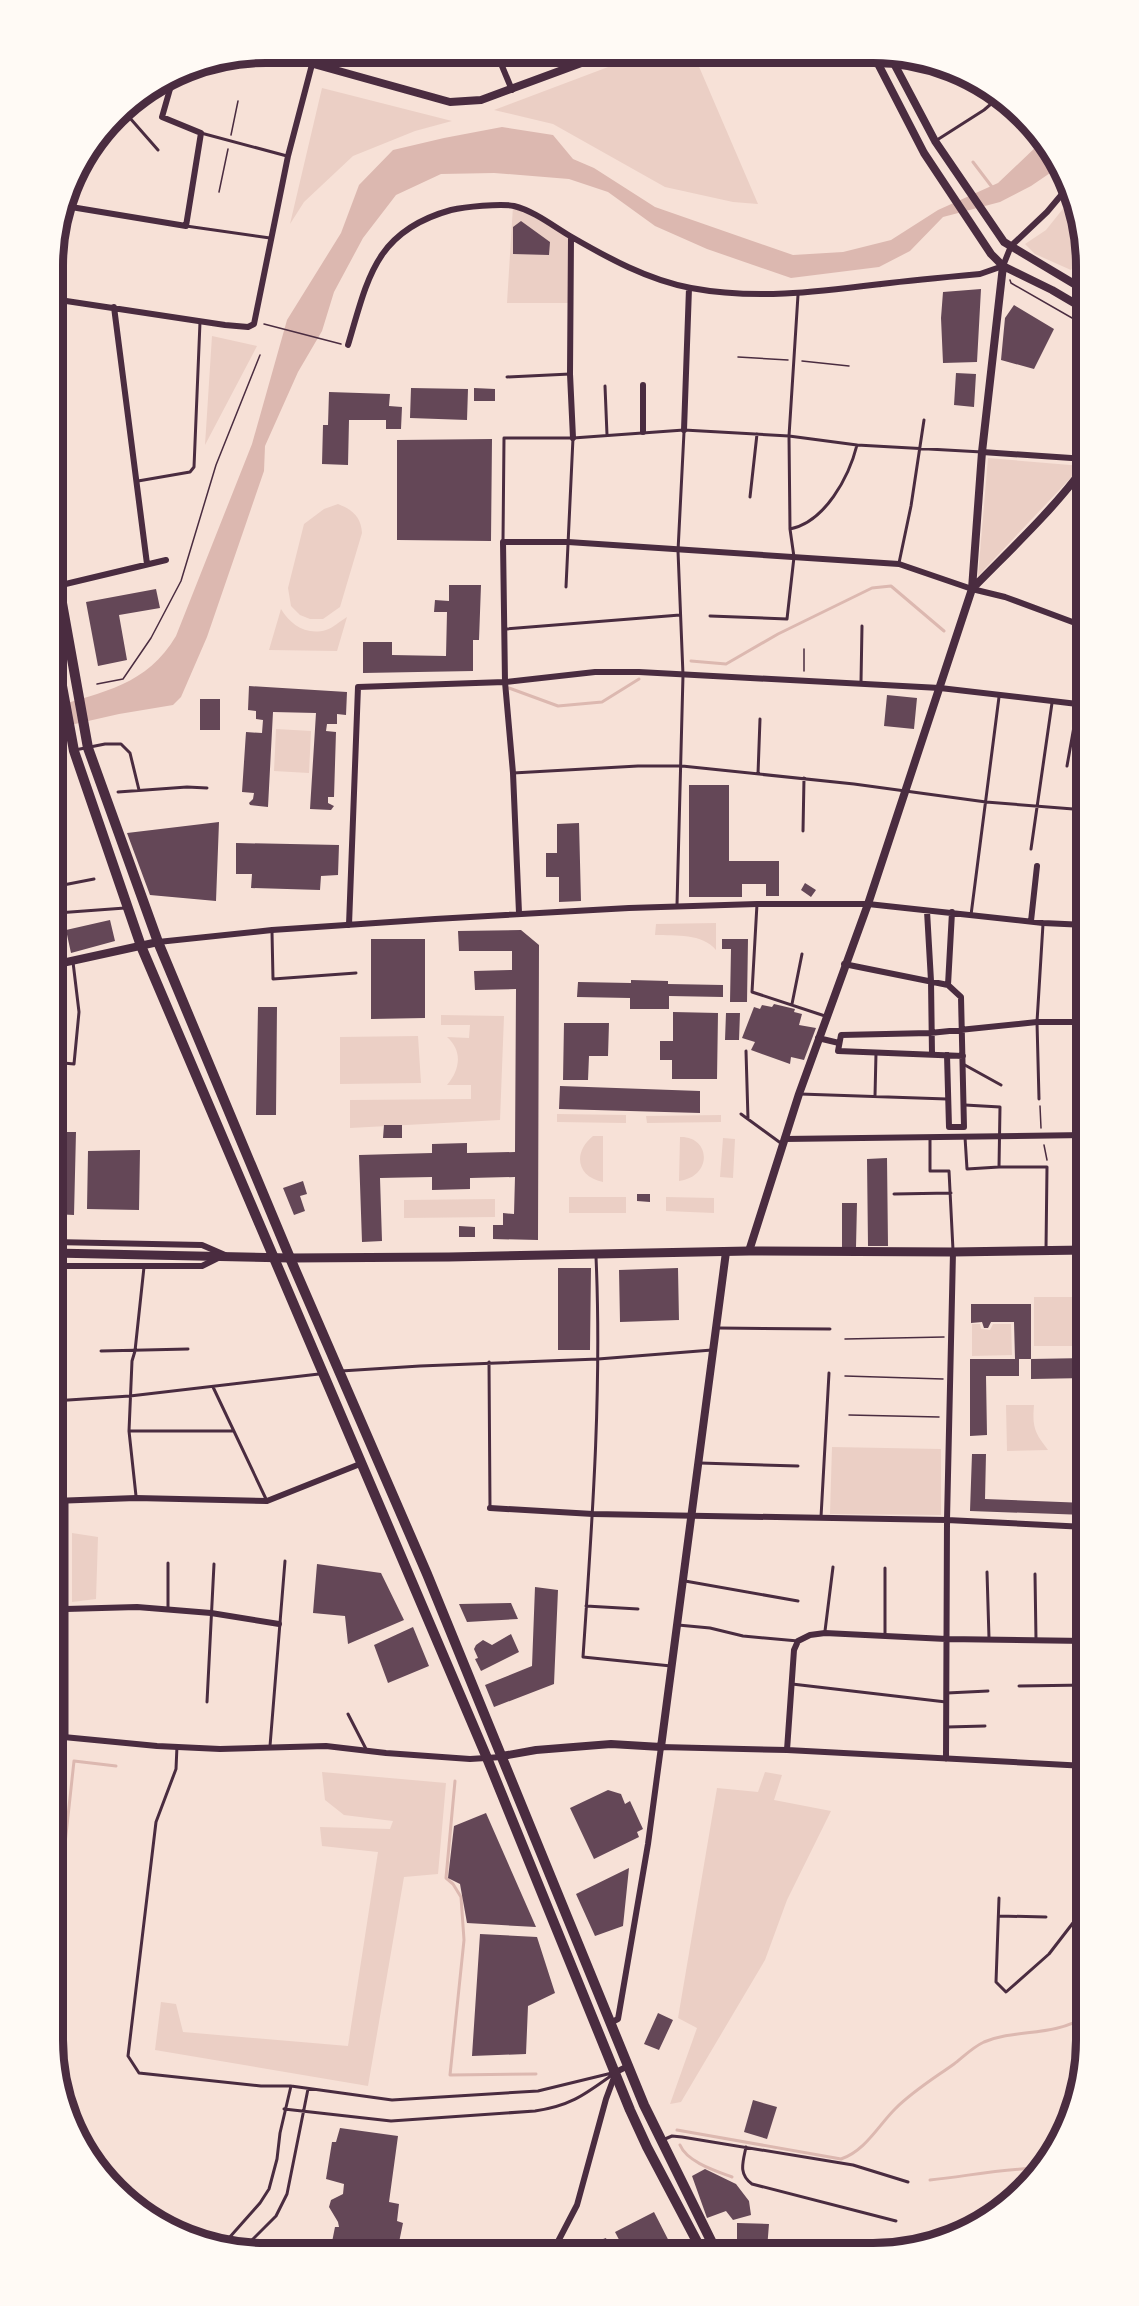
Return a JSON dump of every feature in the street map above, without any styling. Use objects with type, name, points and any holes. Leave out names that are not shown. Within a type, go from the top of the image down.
[{"type":"main road","points":[[63,621],[88,748],[158,942],[502,1756],[649,2116],[712,2243]]},
{"type":"main road","points":[[63,691],[74,751],[126,908],[141,946],[487,1758],[635,2121],[698,2243]]},
{"type":"main road","points":[[63,1253],[290,1257],[596,1256],[749,1251],[1076,1250]]},
{"type":"street","points":[[63,300],[200,322],[248,327],[254,324],[288,156],[312,63],[450,102],[482,100],[582,63]]},
{"type":"street","points":[[501,63],[512,90]]},
{"type":"street","points":[[878,63],[924,153],[991,254],[1003,266],[1076,304]]},
{"type":"street","points":[[894,64],[935,141],[1007,244],[1076,285]]},
{"type":"street","points":[[72,207],[186,226],[201,133],[162,117],[171,87]]},
{"type":"street","points":[[749,1251],[825,1016],[867,904],[972,589],[982,452],[1007,244],[1047,212],[1062,194]]},
{"type":"street","points":[[348,345],[357,309],[375,265],[385,249],[401,232],[421,221],[464,207],[513,206],[543,219],[625,266],[689,288],[745,295],[798,295],[980,274],[1003,266]]},
{"type":"street","points":[[572,237],[570,374],[573,438]]},
{"type":"street","points":[[684,430],[689,288]]},
{"type":"street","points":[[114,307],[147,564]]},
{"type":"street","points":[[643,385],[643,432]]},
{"type":"street","points":[[982,452],[1076,458]]},
{"type":"street","points":[[972,589],[1046,514],[1076,479]]},
{"type":"street","points":[[519,914],[513,773],[505,682],[502,542],[568,542],[899,564],[972,589],[1005,597],[1076,623]]},
{"type":"street","points":[[63,584],[166,560]]},
{"type":"street","points":[[349,925],[358,687],[505,682],[595,672],[639,672],[940,688],[1076,704]]},
{"type":"street","points":[[1031,921],[1037,866]]},
{"type":"street","points":[[63,962],[158,942],[272,930],[519,914],[757,904],[867,904],[1076,925]]},
{"type":"street","points":[[927,911],[932,1054]]},
{"type":"street","points":[[948,985],[952,912]]},
{"type":"street","points":[[844,964],[948,985],[961,997],[964,1127],[949,1127],[948,1055]]},
{"type":"street","points":[[963,1056],[838,1051],[841,1035],[930,1033],[1037,1022],[1076,1022]]},
{"type":"street","points":[[818,1038],[840,1043]]},
{"type":"street","points":[[783,1142],[1076,1135]]},
{"type":"street","points":[[63,1242],[202,1245],[226,1255]]},
{"type":"street","points":[[610,2023],[618,2019],[648,1844],[726,1252]]},
{"type":"street","points":[[946,1759],[947,1520],[953,1252]]},
{"type":"street","points":[[63,1266],[202,1266],[226,1255]]},
{"type":"street","points":[[63,1500],[136,1498],[267,1501],[360,1464]]},
{"type":"street","points":[[490,1508],[593,1514],[947,1520],[1076,1526]]},
{"type":"street","points":[[66,1609],[136,1607],[211,1613],[279,1624]]},
{"type":"street","points":[[787,1750],[794,1650],[798,1641],[810,1635],[825,1633],[1076,1641]]},
{"type":"street","points":[[63,1737],[157,1746],[220,1749],[326,1746],[470,1759],[536,1750],[612,1744],[787,1750],[1076,1766]]},
{"type":"street","points":[[557,2243],[577,2205],[603,2109],[616,2072],[628,2066]]},
{"type":"lane","points":[[935,141],[993,102]]},
{"type":"lane","points":[[128,116],[158,150]]},
{"type":"lane","points":[[201,133],[288,156]]},
{"type":"lane","points":[[186,226],[272,238]]},
{"type":"lane","points":[[710,616],[788,619],[794,557],[789,529],[789,436],[798,295]]},
{"type":"lane","points":[[137,481],[190,472],[195,467],[200,322]]},
{"type":"lane","points":[[507,377],[570,374]]},
{"type":"lane","points":[[605,386],[607,435]]},
{"type":"lane","points":[[899,564],[924,420]]},
{"type":"lane","points":[[502,542],[504,438],[573,438],[684,430],[789,436],[857,445],[982,452]]},
{"type":"lane","points":[[677,907],[683,675],[678,551],[684,430]]},
{"type":"lane","points":[[750,497],[757,434]]},
{"type":"lane","points":[[566,587],[573,438]]},
{"type":"lane","points":[[789,529],[803,526],[825,507],[851,467],[857,445]]},
{"type":"lane","points":[[503,629],[681,615]]},
{"type":"lane","points":[[861,684],[862,626]]},
{"type":"lane","points":[[971,915],[999,695]]},
{"type":"lane","points":[[1031,849],[1052,701]]},
{"type":"lane","points":[[1067,766],[1076,715]]},
{"type":"lane","points":[[758,774],[760,719]]},
{"type":"lane","points":[[74,751],[105,744],[122,744],[130,753],[139,790]]},
{"type":"lane","points":[[513,773],[638,766],[682,766],[804,778],[986,802],[1076,809]]},
{"type":"lane","points":[[803,831],[804,778]]},
{"type":"lane","points":[[118,792],[187,786],[207,788]]},
{"type":"lane","points":[[63,885],[94,879]]},
{"type":"lane","points":[[757,904],[752,992],[825,1016]]},
{"type":"lane","points":[[63,913],[126,908]]},
{"type":"lane","points":[[1039,1098],[1037,1022],[1043,923]]},
{"type":"lane","points":[[272,930],[273,979],[356,973]]},
{"type":"lane","points":[[63,937],[79,1012],[74,1064],[63,1063]]},
{"type":"lane","points":[[792,1004],[802,954]]},
{"type":"lane","points":[[746,1051],[748,1119]]},
{"type":"lane","points":[[875,1096],[876,1052]]},
{"type":"lane","points":[[963,1064],[1001,1084]]},
{"type":"lane","points":[[799,1094],[948,1099]]},
{"type":"lane","points":[[964,1105],[1000,1107],[999,1167]]},
{"type":"lane","points":[[741,1114],[783,1142]]},
{"type":"lane","points":[[965,1137],[967,1169],[1047,1167],[1046,1250]]},
{"type":"lane","points":[[930,1138],[930,1171],[949,1171],[953,1252]]},
{"type":"lane","points":[[894,1194],[951,1193]]},
{"type":"lane","points":[[596,1256],[598,1359],[593,1514],[583,1657],[672,1666]]},
{"type":"lane","points":[[136,1498],[129,1431],[130,1396],[144,1266]]},
{"type":"lane","points":[[716,1328],[830,1329]]},
{"type":"lane","points":[[101,1351],[188,1348]]},
{"type":"lane","points":[[340,1372],[489,1362],[598,1359],[714,1350]]},
{"type":"lane","points":[[489,1362],[490,1508]]},
{"type":"lane","points":[[63,1400],[130,1396],[324,1373]]},
{"type":"lane","points":[[821,1517],[829,1373]]},
{"type":"lane","points":[[213,1387],[267,1501]]},
{"type":"lane","points":[[129,1431],[233,1431]]},
{"type":"lane","points":[[699,1463],[798,1466]]},
{"type":"lane","points":[[67,1500],[67,1737]]},
{"type":"lane","points":[[269,1748],[285,1561]]},
{"type":"lane","points":[[168,1563],[168,1610]]},
{"type":"lane","points":[[207,1702],[214,1564]]},
{"type":"lane","points":[[825,1633],[833,1567]]},
{"type":"lane","points":[[885,1568],[885,1635]]},
{"type":"lane","points":[[987,1572],[989,1638]]},
{"type":"lane","points":[[1035,1574],[1036,1640]]},
{"type":"lane","points":[[683,1581],[798,1601]]},
{"type":"lane","points":[[586,1606],[638,1609]]},
{"type":"lane","points":[[677,1625],[711,1628],[743,1636],[798,1641]]},
{"type":"lane","points":[[791,1684],[945,1702]]},
{"type":"lane","points":[[1019,1686],[1076,1685]]},
{"type":"lane","points":[[946,1693],[988,1691]]},
{"type":"lane","points":[[348,1714],[367,1750]]},
{"type":"lane","points":[[946,1727],[985,1726]]},
{"type":"lane","points":[[177,1746],[176,1770],[156,1822],[128,2056],[139,2073],[261,2086],[291,2086],[392,2100],[538,2091],[616,2072]]},
{"type":"lane","points":[[999,1898],[996,1982],[1006,1992],[1049,1954],[1076,1919]]},
{"type":"lane","points":[[999,1916],[1046,1917]]},
{"type":"lane","points":[[284,2109],[391,2121],[535,2111],[577,2100],[616,2072]]},
{"type":"lane","points":[[228,2239],[260,2203],[269,2189],[277,2159],[284,2109],[291,2086]]},
{"type":"lane","points":[[250,2242],[276,2216],[287,2194],[308,2089]]},
{"type":"lane","points":[[647,2147],[672,2136],[853,2165],[908,2182]]},
{"type":"lane","points":[[746,2147],[742,2169],[746,2179],[752,2184],[896,2221]]},
{"type":"path","points":[[219,192],[238,101]]},
{"type":"path","points":[[1003,266],[1011,283],[1076,320]]},
{"type":"path","points":[[263,324],[348,345]]},
{"type":"path","points":[[97,684],[123,679],[151,638],[181,581],[216,465],[260,355]]},
{"type":"path","points":[[804,649],[804,681]]},
{"type":"path","points":[[1039,1098],[1041,1136],[1047,1152],[1047,1167]]},
{"type":"path","points":[[845,1339],[951,1336]]},
{"type":"path","points":[[846,1376],[950,1379]]},
{"type":"path","points":[[849,1415],[949,1418]]},
{"type":"shaded area","points":[[619,63],[697,63],[758,204],[733,202],[665,187],[553,124],[494,110]]},
{"type":"shaded area","points":[[322,88],[452,121],[415,131],[353,156],[304,202],[290,224]]},
{"type":"shaded area","points":[[502,127],[553,135],[573,159],[594,168],[655,207],[793,255],[843,252],[891,240],[938,210],[998,183],[1037,146],[1052,171],[1000,202],[943,217],[910,251],[879,267],[791,278],[707,249],[655,226],[608,192],[569,179],[494,173],[441,174],[396,195],[363,238],[334,292],[322,331],[298,372],[265,446],[264,471],[207,637],[181,697],[173,705],[63,727],[63,704],[106,691],[138,676],[152,666],[176,636],[252,444],[287,320],[341,233],[359,185],[393,150]]},
{"type":"shaded area","points":[[1066,205],[1076,252],[1076,262],[1071,270],[1035,254],[1025,244],[1046,230]]},
{"type":"shaded area","points":[[513,206],[571,237],[570,303],[507,303]]},
{"type":"shaded area","points":[[212,336],[257,346],[205,445]]},
{"type":"shaded area","points":[[988,458],[1076,465],[1076,472],[978,576]]},
{"type":"shaded area","points":[[338,504],[355,515],[362,533],[340,607],[323,619],[310,619],[300,615],[291,606],[288,588],[304,524],[324,509]]},
{"type":"shaded area","points":[[281,609],[294,624],[312,631],[329,629],[347,617],[337,651],[269,650]]},
{"type":"shaded area","points":[[276,729],[311,731],[309,773],[274,771]]},
{"type":"shaded area","points":[[716,923],[716,950],[696,938],[655,935],[656,924]]},
{"type":"shaded area","points":[[441,1015],[504,1016],[500,1120],[350,1128],[350,1100],[471,1099],[471,1085],[447,1085],[455,1073],[458,1061],[456,1048],[447,1037],[469,1038],[470,1025],[441,1025]]},
{"type":"shaded area","points":[[418,1036],[421,1083],[340,1084],[340,1037]]},
{"type":"shaded area","points":[[557,1114],[626,1115],[626,1123],[557,1122]]},
{"type":"shaded area","points":[[721,1115],[721,1122],[647,1123],[646,1116]]},
{"type":"shaded area","points":[[593,1136],[603,1136],[603,1182],[587,1175],[580,1163],[582,1149]]},
{"type":"shaded area","points":[[680,1137],[690,1138],[698,1143],[704,1157],[698,1172],[690,1178],[679,1181]]},
{"type":"shaded area","points":[[723,1138],[735,1139],[733,1178],[720,1177]]},
{"type":"shaded area","points":[[569,1197],[626,1197],[626,1213],[569,1213]]},
{"type":"shaded area","points":[[666,1197],[714,1198],[714,1213],[666,1211]]},
{"type":"shaded area","points":[[495,1199],[495,1217],[404,1218],[404,1200]]},
{"type":"shaded area","points":[[1034,1297],[1076,1297],[1076,1346],[1034,1346]]},
{"type":"shaded area","points":[[972,1324],[980,1324],[981,1329],[990,1330],[993,1324],[1011,1324],[1012,1355],[972,1356]]},
{"type":"shaded area","points":[[1006,1405],[1034,1405],[1035,1430],[1048,1450],[1007,1451]]},
{"type":"shaded area","points":[[832,1447],[941,1449],[941,1515],[830,1514]]},
{"type":"shaded area","points":[[72,1533],[98,1537],[96,1599],[72,1602]]},
{"type":"shaded area","points":[[322,1772],[446,1783],[438,1874],[404,1877],[368,2086],[155,2050],[161,2002],[176,2004],[183,2032],[348,2046],[378,1852],[322,1846],[320,1827],[390,1829],[393,1821],[344,1815],[325,1800]]},
{"type":"shaded area","points":[[765,1772],[782,1775],[774,1800],[831,1811],[787,1900],[765,1960],[681,2102],[670,2104],[697,2028],[678,2018],[717,1788],[758,1792]]},
{"type":"building","points":[[521,221],[550,242],[549,255],[513,254],[513,227]]},
{"type":"building","points":[[981,289],[977,362],[943,363],[941,318],[943,292]]},
{"type":"building","points":[[1014,305],[1054,329],[1034,369],[1001,360],[1005,318]]},
{"type":"building","points":[[956,373],[976,374],[974,407],[954,405]]},
{"type":"building","points":[[411,388],[468,389],[467,420],[410,418]]},
{"type":"building","points":[[474,388],[495,389],[495,401],[474,401]]},
{"type":"building","points":[[329,392],[390,394],[389,406],[402,407],[401,429],[386,429],[386,420],[349,420],[348,465],[322,464],[323,425],[328,425]]},
{"type":"building","points":[[492,439],[491,541],[397,540],[397,440]]},
{"type":"building","points":[[449,585],[481,585],[479,640],[473,640],[473,671],[363,673],[363,642],[392,642],[392,655],[446,656],[447,612],[434,612],[435,600],[449,601]]},
{"type":"building","points":[[156,589],[160,608],[119,615],[127,660],[98,666],[86,602]]},
{"type":"building","points":[[249,686],[347,692],[346,715],[337,714],[337,724],[327,724],[326,731],[336,732],[334,797],[328,797],[328,803],[334,806],[331,810],[310,809],[316,713],[273,712],[268,807],[250,805],[254,793],[242,792],[246,732],[262,733],[263,720],[256,719],[256,711],[248,710]]},
{"type":"building","points":[[887,695],[917,698],[914,729],[884,726]]},
{"type":"building","points":[[200,699],[220,699],[220,730],[200,730]]},
{"type":"building","points":[[689,785],[729,785],[729,861],[779,861],[779,896],[766,896],[766,884],[742,884],[742,897],[689,897]]},
{"type":"building","points":[[219,822],[216,901],[150,895],[127,833]]},
{"type":"building","points":[[579,823],[581,901],[559,902],[559,877],[546,877],[546,853],[557,853],[557,824]]},
{"type":"building","points":[[236,843],[339,845],[338,875],[321,876],[320,890],[251,888],[252,874],[236,874]]},
{"type":"building","points":[[805,883],[816,890],[811,897],[801,890]]},
{"type":"building","points":[[110,920],[115,941],[71,953],[66,930]]},
{"type":"building","points":[[521,930],[539,945],[538,1240],[493,1239],[493,1225],[503,1225],[503,1213],[514,1214],[515,1177],[470,1178],[470,1189],[432,1190],[432,1177],[380,1178],[382,1241],[362,1242],[359,1155],[432,1153],[432,1144],[467,1143],[467,1153],[515,1152],[516,989],[475,990],[474,971],[512,970],[512,951],[459,951],[458,931]]},
{"type":"building","points":[[1076,936],[1076,953],[1073,952]]},
{"type":"building","points":[[371,939],[425,939],[425,1018],[371,1019]]},
{"type":"building","points":[[722,939],[748,939],[747,1002],[730,1002],[731,949],[722,949]]},
{"type":"building","points":[[631,980],[668,981],[668,984],[723,985],[723,997],[669,996],[669,1009],[630,1009],[630,998],[577,997],[578,982],[631,983]]},
{"type":"building","points":[[774,1004],[795,1009],[794,1012],[802,1014],[799,1025],[816,1028],[804,1060],[791,1057],[790,1064],[751,1050],[755,1042],[742,1038],[754,1007],[760,1009],[762,1005],[772,1007]]},
{"type":"building","points":[[258,1007],[277,1007],[276,1115],[256,1115]]},
{"type":"building","points":[[673,1012],[718,1013],[717,1079],[672,1079],[672,1060],[660,1060],[660,1041],[673,1041]]},
{"type":"building","points":[[726,1013],[740,1013],[739,1040],[725,1040]]},
{"type":"building","points":[[564,1023],[609,1023],[608,1056],[589,1056],[588,1080],[563,1080]]},
{"type":"building","points":[[560,1086],[700,1091],[700,1113],[559,1109]]},
{"type":"building","points":[[384,1125],[402,1125],[402,1138],[383,1138]]},
{"type":"building","points":[[63,1132],[76,1132],[74,1215],[63,1214]]},
{"type":"building","points":[[140,1150],[139,1210],[87,1209],[88,1151]]},
{"type":"building","points":[[887,1158],[888,1246],[868,1246],[867,1159]]},
{"type":"building","points":[[303,1181],[307,1194],[300,1196],[305,1211],[294,1215],[283,1188]]},
{"type":"building","points":[[637,1194],[650,1194],[650,1202],[637,1201]]},
{"type":"building","points":[[842,1203],[857,1203],[856,1247],[842,1247]]},
{"type":"building","points":[[459,1226],[475,1227],[475,1237],[459,1237]]},
{"type":"building","points":[[558,1268],[591,1268],[590,1350],[558,1350]]},
{"type":"building","points":[[678,1268],[679,1320],[620,1322],[619,1270]]},
{"type":"building","points":[[971,1304],[1031,1304],[1031,1359],[1019,1359],[1019,1376],[986,1376],[987,1435],[970,1436],[970,1359],[1015,1359],[1014,1322],[991,1322],[988,1328],[984,1328],[982,1322],[971,1323]]},
{"type":"building","points":[[1076,1358],[1076,1378],[1031,1379],[1031,1359]]},
{"type":"building","points":[[972,1454],[986,1454],[985,1499],[1076,1503],[1076,1515],[970,1511]]},
{"type":"building","points":[[317,1564],[381,1573],[404,1620],[348,1644],[345,1616],[313,1613]]},
{"type":"building","points":[[535,1587],[558,1590],[554,1684],[494,1707],[485,1685],[532,1666]]},
{"type":"building","points":[[511,1603],[518,1619],[467,1622],[459,1604]]},
{"type":"building","points":[[413,1627],[429,1666],[388,1683],[374,1645]]},
{"type":"building","points":[[511,1634],[519,1652],[481,1671],[475,1659],[478,1658],[474,1649],[476,1645],[483,1640],[492,1645]]},
{"type":"building","points":[[608,1790],[621,1794],[625,1804],[630,1801],[643,1829],[637,1832],[639,1837],[594,1859],[570,1808]]},
{"type":"building","points":[[486,1813],[536,1927],[467,1923],[460,1884],[448,1878],[454,1826]]},
{"type":"building","points":[[629,1868],[623,1926],[595,1936],[576,1894]]},
{"type":"building","points":[[480,1934],[537,1937],[555,1993],[528,2006],[526,2054],[472,2056]]},
{"type":"building","points":[[658,2013],[673,2020],[659,2050],[644,2044]]},
{"type":"building","points":[[753,2100],[777,2107],[767,2139],[744,2132]]},
{"type":"building","points":[[340,2128],[398,2136],[389,2202],[399,2204],[397,2221],[403,2223],[399,2243],[332,2243],[335,2227],[339,2227],[329,2207],[331,2200],[343,2194],[344,2184],[326,2179],[332,2142],[336,2142]]},
{"type":"building","points":[[705,2169],[736,2184],[749,2201],[751,2215],[733,2220],[726,2211],[707,2218],[692,2176]]},
{"type":"building","points":[[654,2212],[670,2243],[621,2243],[615,2232]]},
{"type":"building","points":[[737,2223],[769,2224],[767,2243],[737,2243]]},
{"type":"building","points":[[606,2238],[608,2243],[591,2243]]},
{"type":"waterway","points":[[973,162],[992,187]]},
{"type":"waterway","points":[[1049,169],[1056,180]]},
{"type":"waterway","points":[[691,661],[726,664],[778,634],[872,588],[891,586],[944,631]]},
{"type":"waterway","points":[[509,688],[558,706],[602,702],[639,679]]},
{"type":"waterway","points":[[63,1862],[74,1761],[116,1766]]},
{"type":"waterway","points":[[455,1781],[446,1878],[461,1897],[464,1940],[450,2075],[536,2074]]},
{"type":"waterway","points":[[677,2130],[841,2159],[864,2144],[909,2096],[980,2044],[996,2038],[1047,2030],[1076,2021]]},
{"type":"waterway","points":[[680,2145],[695,2161],[732,2177]]},
{"type":"waterway","points":[[930,2180],[1031,2168]]}]
